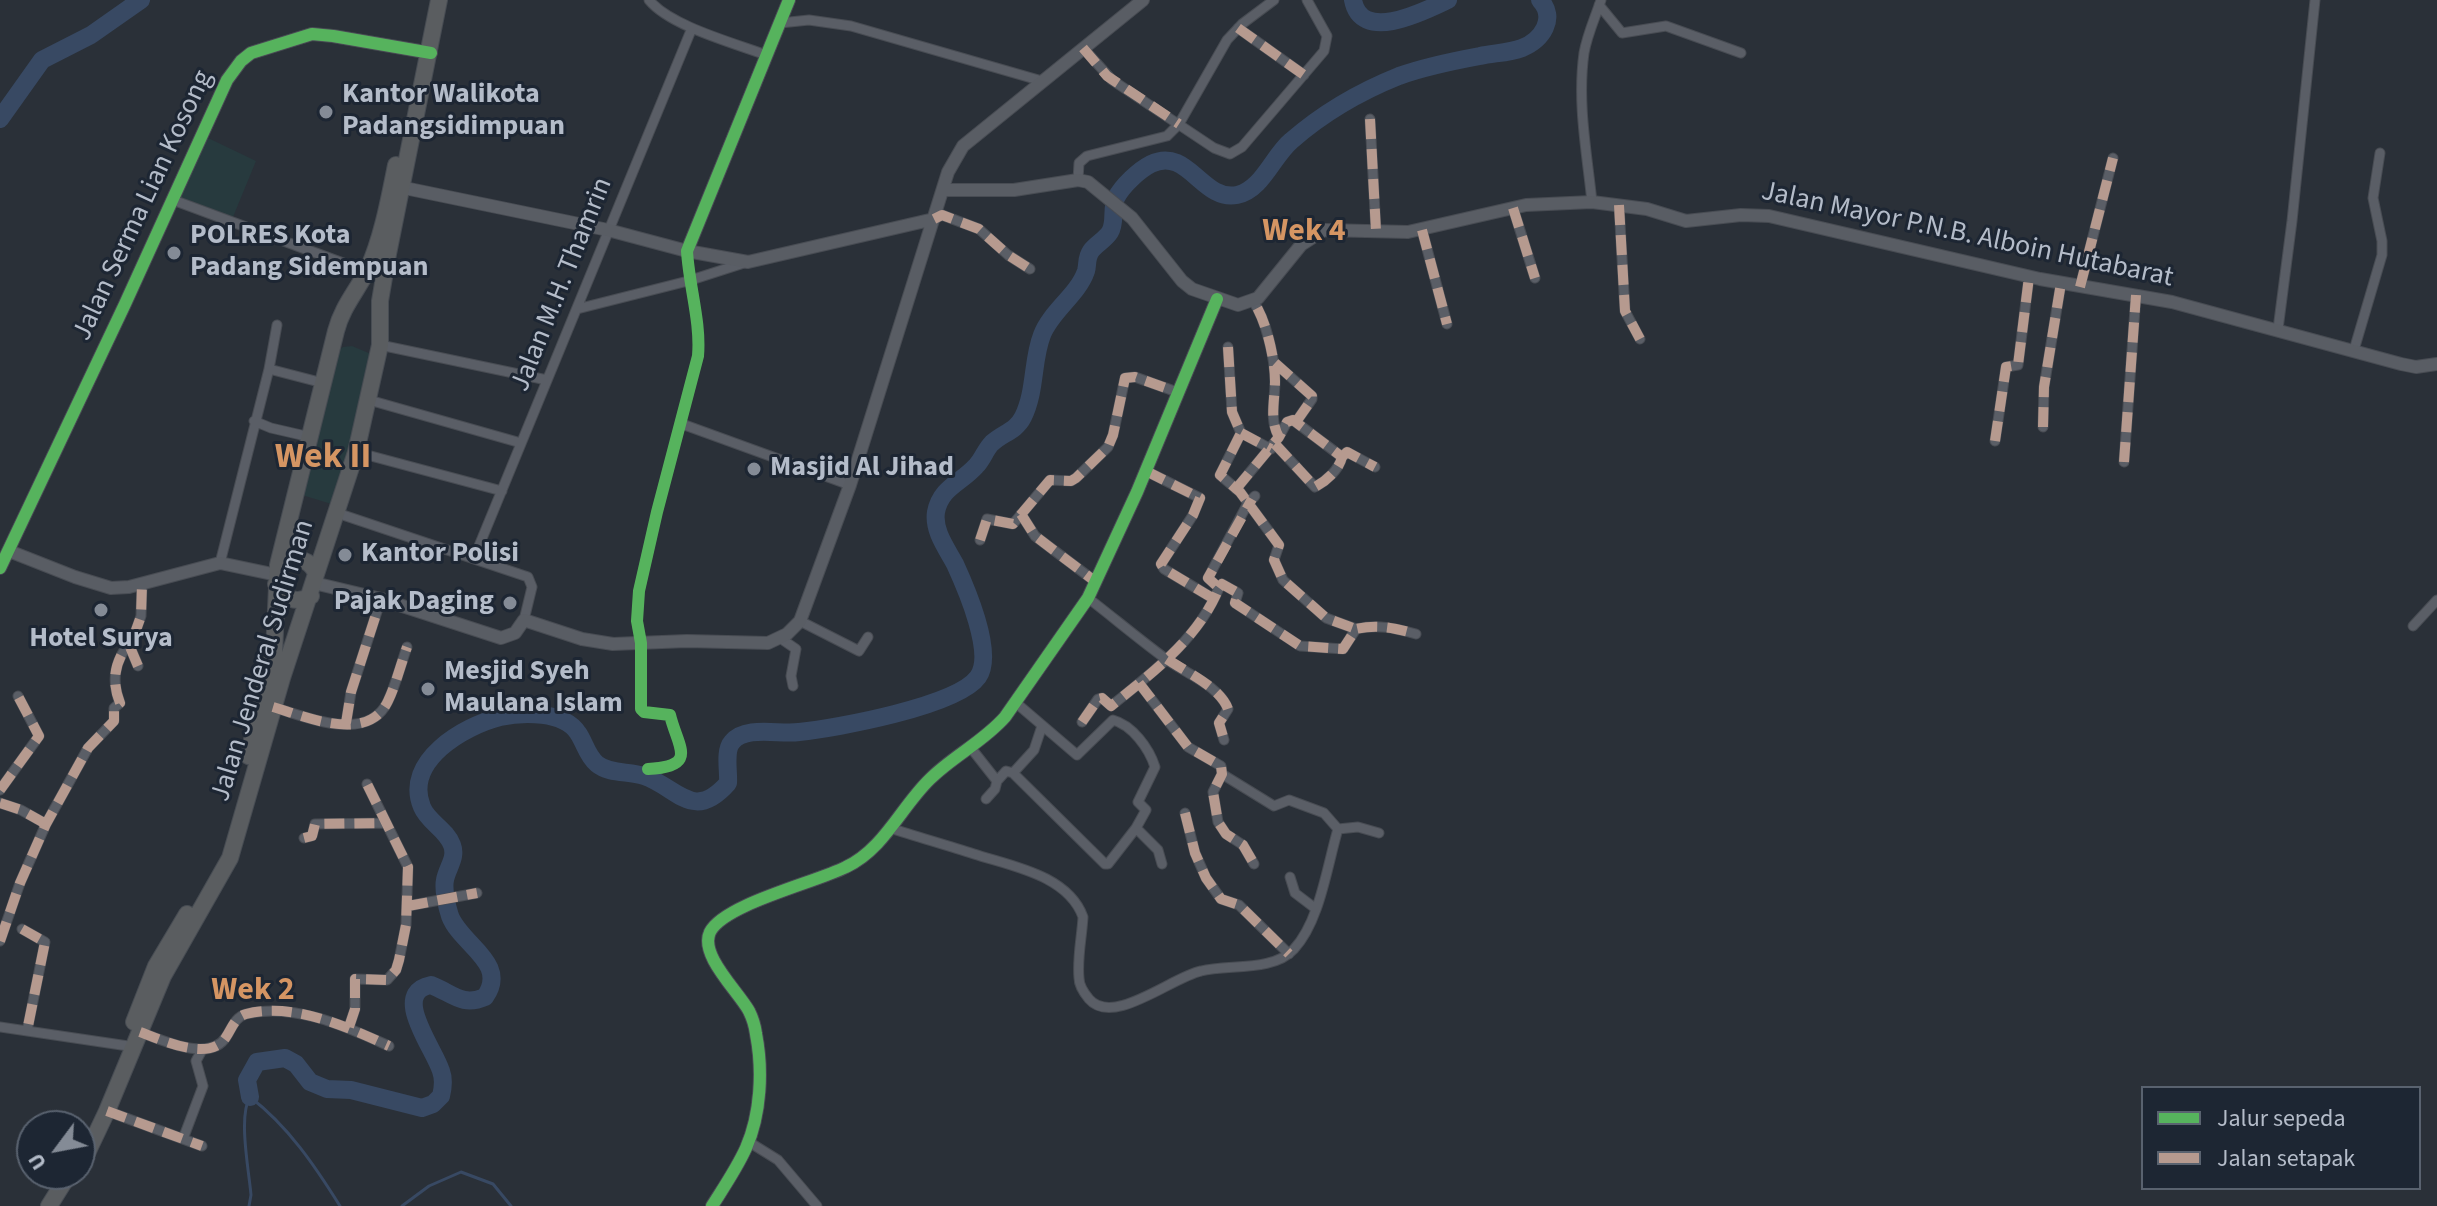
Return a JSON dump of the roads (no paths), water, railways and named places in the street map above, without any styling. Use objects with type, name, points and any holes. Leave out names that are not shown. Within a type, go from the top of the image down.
[{"type":"highway","name":"Jalan Jenderal Sudirman","points":[[425,52],[428,0]]},
{"type":"highway","name":"Jalan Jenderal Sudirman","points":[[96,1121],[163,976],[230,858],[273,707],[356,452],[380,345],[380,301],[398,186],[425,52],[439,0]]},
{"type":"highway","name":"Jalan Jenderal Sudirman","points":[[133,1041],[156,966],[216,864],[228,834],[274,653],[277,575],[339,320],[375,252],[398,186]]},
{"type":"highway","points":[[353,292],[380,301]]},
{"type":"highway","points":[[291,559],[301,559],[310,563],[313,584],[304,600],[291,600],[283,594],[277,575],[291,559]]},
{"type":"highway","name":"Jalan Jenderal Sudirman","points":[[96,1134],[117,1078]]},
{"type":"street","points":[[649,0],[654,7],[692,28],[766,55]]},
{"type":"street","points":[[648,769],[674,765],[680,757],[681,743],[674,733],[670,715],[641,709],[641,643],[637,605],[644,564],[694,380],[700,342],[688,281],[687,251],[789,0]]},
{"type":"street","points":[[524,620],[595,642],[641,643],[761,643],[780,638],[800,621],[850,485],[948,172],[963,146],[1143,0]]},
{"type":"street","points":[[1078,180],[1079,163],[1087,156],[1162,139],[1179,124],[1214,59],[1238,28],[1274,0]]},
{"type":"street","points":[[1083,48],[1107,76],[1214,148],[1227,154],[1233,153],[1242,147],[1324,51],[1328,41],[1307,0]]},
{"type":"street","points":[[2278,329],[2315,0]]},
{"type":"street","points":[[1600,2],[1622,33],[1666,26],[1741,53]]},
{"type":"street","points":[[1592,202],[1582,74],[1588,37],[1600,2]]},
{"type":"street","points":[[780,23],[809,20],[851,26],[1042,81]]},
{"type":"street","name":"Jalan M.H. Thamrin","points":[[474,558],[692,28]]},
{"type":"street","points":[[1238,28],[1304,75]]},
{"type":"street","name":"Jalan Serma Lian Kosong","points":[[0,568],[227,80],[241,61],[251,53],[319,34],[425,52]]},
{"type":"street","points":[[1370,119],[1376,231]]},
{"type":"street","points":[[2354,350],[2382,255],[2373,198],[2380,153]]},
{"type":"street","points":[[2080,287],[2113,158]]},
{"type":"street","points":[[944,190],[1014,190],[1078,180],[1092,183],[1132,218],[1182,281],[1192,289],[1238,305],[1253,301],[1275,363],[1275,443]]},
{"type":"street","points":[[398,186],[748,262]]},
{"type":"street","points":[[173,200],[366,272],[385,276]]},
{"type":"street","name":"Jalan Mayor P.N.B. Alboin Hutabarat","points":[[1253,301],[1286,260],[1313,235],[1336,228],[1400,233],[1534,204],[1592,202],[1647,209],[1686,221],[1741,215],[1769,216],[2029,277],[2136,295],[2278,329],[2401,364],[2416,367],[2437,364]]},
{"type":"street","points":[[1619,205],[1625,311],[1640,339]]},
{"type":"street","points":[[1513,208],[1535,278]]},
{"type":"street","points":[[577,309],[688,281],[748,262],[942,215],[975,227],[1030,269]]},
{"type":"street","points":[[1422,230],[1447,324]]},
{"type":"street","points":[[1995,441],[2006,367],[2018,365],[2029,277]]},
{"type":"street","points":[[2043,427],[2044,387],[2061,283]]},
{"type":"street","points":[[2124,462],[2136,295]]},
{"type":"street","points":[[717,1204],[749,1142],[759,1086],[756,1032],[750,1012],[717,966],[708,948],[708,936],[725,917],[748,905],[849,866],[867,854],[929,780],[991,733],[1088,598],[1146,471],[1217,299]]},
{"type":"street","points":[[220,563],[269,369],[277,325]]},
{"type":"street","points":[[380,345],[547,380]]},
{"type":"street","points":[[1228,347],[1232,412],[1241,433]]},
{"type":"street","points":[[1275,363],[1312,396],[1296,422]]},
{"type":"street","points":[[269,369],[323,383]]},
{"type":"street","points":[[980,540],[987,519],[1012,524],[1050,480],[1071,481],[1108,447],[1124,379],[1135,377],[1177,392]]},
{"type":"street","points":[[369,400],[521,443]]},
{"type":"street","points":[[1236,489],[1275,443],[1289,419],[1342,457]]},
{"type":"street","points":[[254,421],[310,437]]},
{"type":"street","points":[[682,424],[850,485]]},
{"type":"street","points":[[1241,433],[1275,443],[1315,487],[1339,466],[1347,452],[1375,467]]},
{"type":"street","points":[[1241,433],[1220,472],[1251,499],[1279,545],[1274,560],[1283,580],[1332,622],[1356,629],[1386,625],[1416,634]]},
{"type":"street","points":[[356,452],[502,491]]},
{"type":"street","points":[[1146,471],[1200,498],[1193,515],[1161,564],[1164,569],[1214,599]]},
{"type":"street","points":[[1219,588],[1208,578],[1251,499]]},
{"type":"street","points":[[313,584],[381,599],[501,638],[515,633],[524,620],[532,587],[530,580],[520,574],[337,513]]},
{"type":"street","points":[[1021,514],[1035,536],[1096,582]]},
{"type":"street","points":[[9,551],[104,586],[120,588],[220,563],[277,575]]},
{"type":"street","points":[[0,941],[20,883],[46,824],[88,748],[113,722],[114,706],[120,703],[114,676],[119,657],[132,639],[141,616],[142,584]]},
{"type":"street","points":[[1082,722],[1098,699],[1102,698],[1111,706],[1167,659],[1198,626],[1222,584],[1238,593],[1235,603],[1300,646],[1343,649],[1356,629]]},
{"type":"street","points":[[1088,598],[1211,689],[1228,706],[1219,723],[1224,740]]},
{"type":"street","points":[[346,723],[351,692],[381,599]]},
{"type":"street","points":[[2413,626],[2437,600]]},
{"type":"street","points":[[800,621],[859,651],[868,637]]},
{"type":"street","points":[[780,638],[796,649],[791,676],[793,686]]},
{"type":"street","points":[[132,639],[131,650],[138,666]]},
{"type":"street","points":[[273,707],[317,719],[366,723],[388,702],[407,647]]},
{"type":"street","points":[[1139,683],[1188,747],[1200,756],[1217,762],[1222,768],[1213,792],[1218,822],[1226,834],[1243,845],[1254,864]]},
{"type":"street","points":[[0,790],[39,736],[18,696]]},
{"type":"street","points":[[986,799],[1006,771],[1013,773],[1107,864],[1136,828],[1146,810],[1138,802],[1155,767],[1146,747],[1132,732],[1113,720],[1077,755],[1015,702]]},
{"type":"street","points":[[1013,773],[1034,750],[1042,726]]},
{"type":"street","points":[[971,748],[997,781]]},
{"type":"street","points":[[1222,774],[1274,806],[1289,800],[1324,813],[1338,829]]},
{"type":"street","points":[[349,1027],[355,1009],[355,979],[387,980],[396,970],[408,906],[408,867],[367,784]]},
{"type":"street","points":[[0,803],[46,824]]},
{"type":"street","points":[[1185,813],[1195,853],[1206,878],[1221,899],[1239,905],[1289,954]]},
{"type":"street","points":[[304,838],[312,836],[315,824],[385,823]]},
{"type":"street","points":[[1338,829],[1358,827],[1379,833]]},
{"type":"street","points":[[890,828],[1015,865],[1061,888],[1080,907],[1083,917],[1079,980],[1092,1003],[1104,1009],[1130,1003],[1175,980],[1201,971],[1263,963],[1289,954],[1311,926],[1338,829]]},
{"type":"street","points":[[1136,828],[1158,850],[1162,864]]},
{"type":"street","points":[[1290,877],[1295,893],[1316,909]]},
{"type":"street","points":[[408,906],[477,893]]},
{"type":"street","points":[[22,929],[45,942],[27,1031]]},
{"type":"street","points":[[0,1027],[202,1050],[223,1041],[237,1019],[250,1014],[295,1013],[349,1027],[389,1046]]},
{"type":"street","points":[[183,1139],[202,1094],[203,1086],[196,1061],[202,1050]]},
{"type":"street","points":[[107,1111],[202,1146]]},
{"type":"street","points":[[749,1142],[778,1160],[817,1206]]},
{"type":"waterway","points":[[0,119],[42,60],[91,35],[141,0]]},
{"type":"waterway","points":[[1353,0],[1358,13],[1368,20],[1381,22],[1395,21],[1448,0]]},
{"type":"waterway","points":[[250,1097],[247,1080],[257,1062],[285,1058],[296,1064],[310,1082],[327,1089],[351,1090],[422,1108],[433,1104],[441,1096],[442,1074],[418,1022],[414,999],[419,990],[431,985],[463,1000],[477,1000],[485,997],[491,985],[487,964],[450,916],[445,884],[453,850],[446,834],[422,807],[418,790],[421,775],[429,761],[454,737],[470,728],[509,715],[553,717],[572,726],[591,757],[602,767],[644,776],[685,799],[695,801],[716,795],[728,783],[728,751],[738,737],[754,732],[799,732],[840,726],[922,706],[966,688],[978,677],[982,667],[981,637],[966,589],[939,533],[936,512],[947,491],[970,472],[992,443],[1013,429],[1023,417],[1042,335],[1082,280],[1091,251],[1110,232],[1116,198],[1122,188],[1146,167],[1164,160],[1185,168],[1214,191],[1225,195],[1246,192],[1260,180],[1291,141],[1356,96],[1418,70],[1512,51],[1536,40],[1547,21],[1545,7],[1540,0]]},
{"type":"waterway","points":[[249,1206],[251,1195],[245,1117],[250,1097],[289,1134],[340,1206]]},
{"type":"waterway","points":[[402,1206],[429,1186],[461,1172],[493,1184],[511,1206]]},
{"type":"place","name":"Kantor Walikota Padangsidimpuan","points":[[326,112]]},
{"type":"place","name":"POLRES Kota Padang Sidempuan","points":[[174,253]]},
{"type":"place","name":"Masjid Al Jihad","points":[[754,469]]},
{"type":"place","name":"Kantor Polisi","points":[[345,555]]},
{"type":"place","name":"Pajak Daging","points":[[510,603]]},
{"type":"place","name":"Hotel Surya","points":[[101,610]]},
{"type":"place","name":"Mesjid Syeh Maulana Islam","points":[[428,689]]},
{"type":"district","name":"Wek 4","points":[[1304,233]]},
{"type":"district","name":"Wek II","points":[[323,459]]},
{"type":"district","name":"Wek 2","points":[[253,992]]}]
